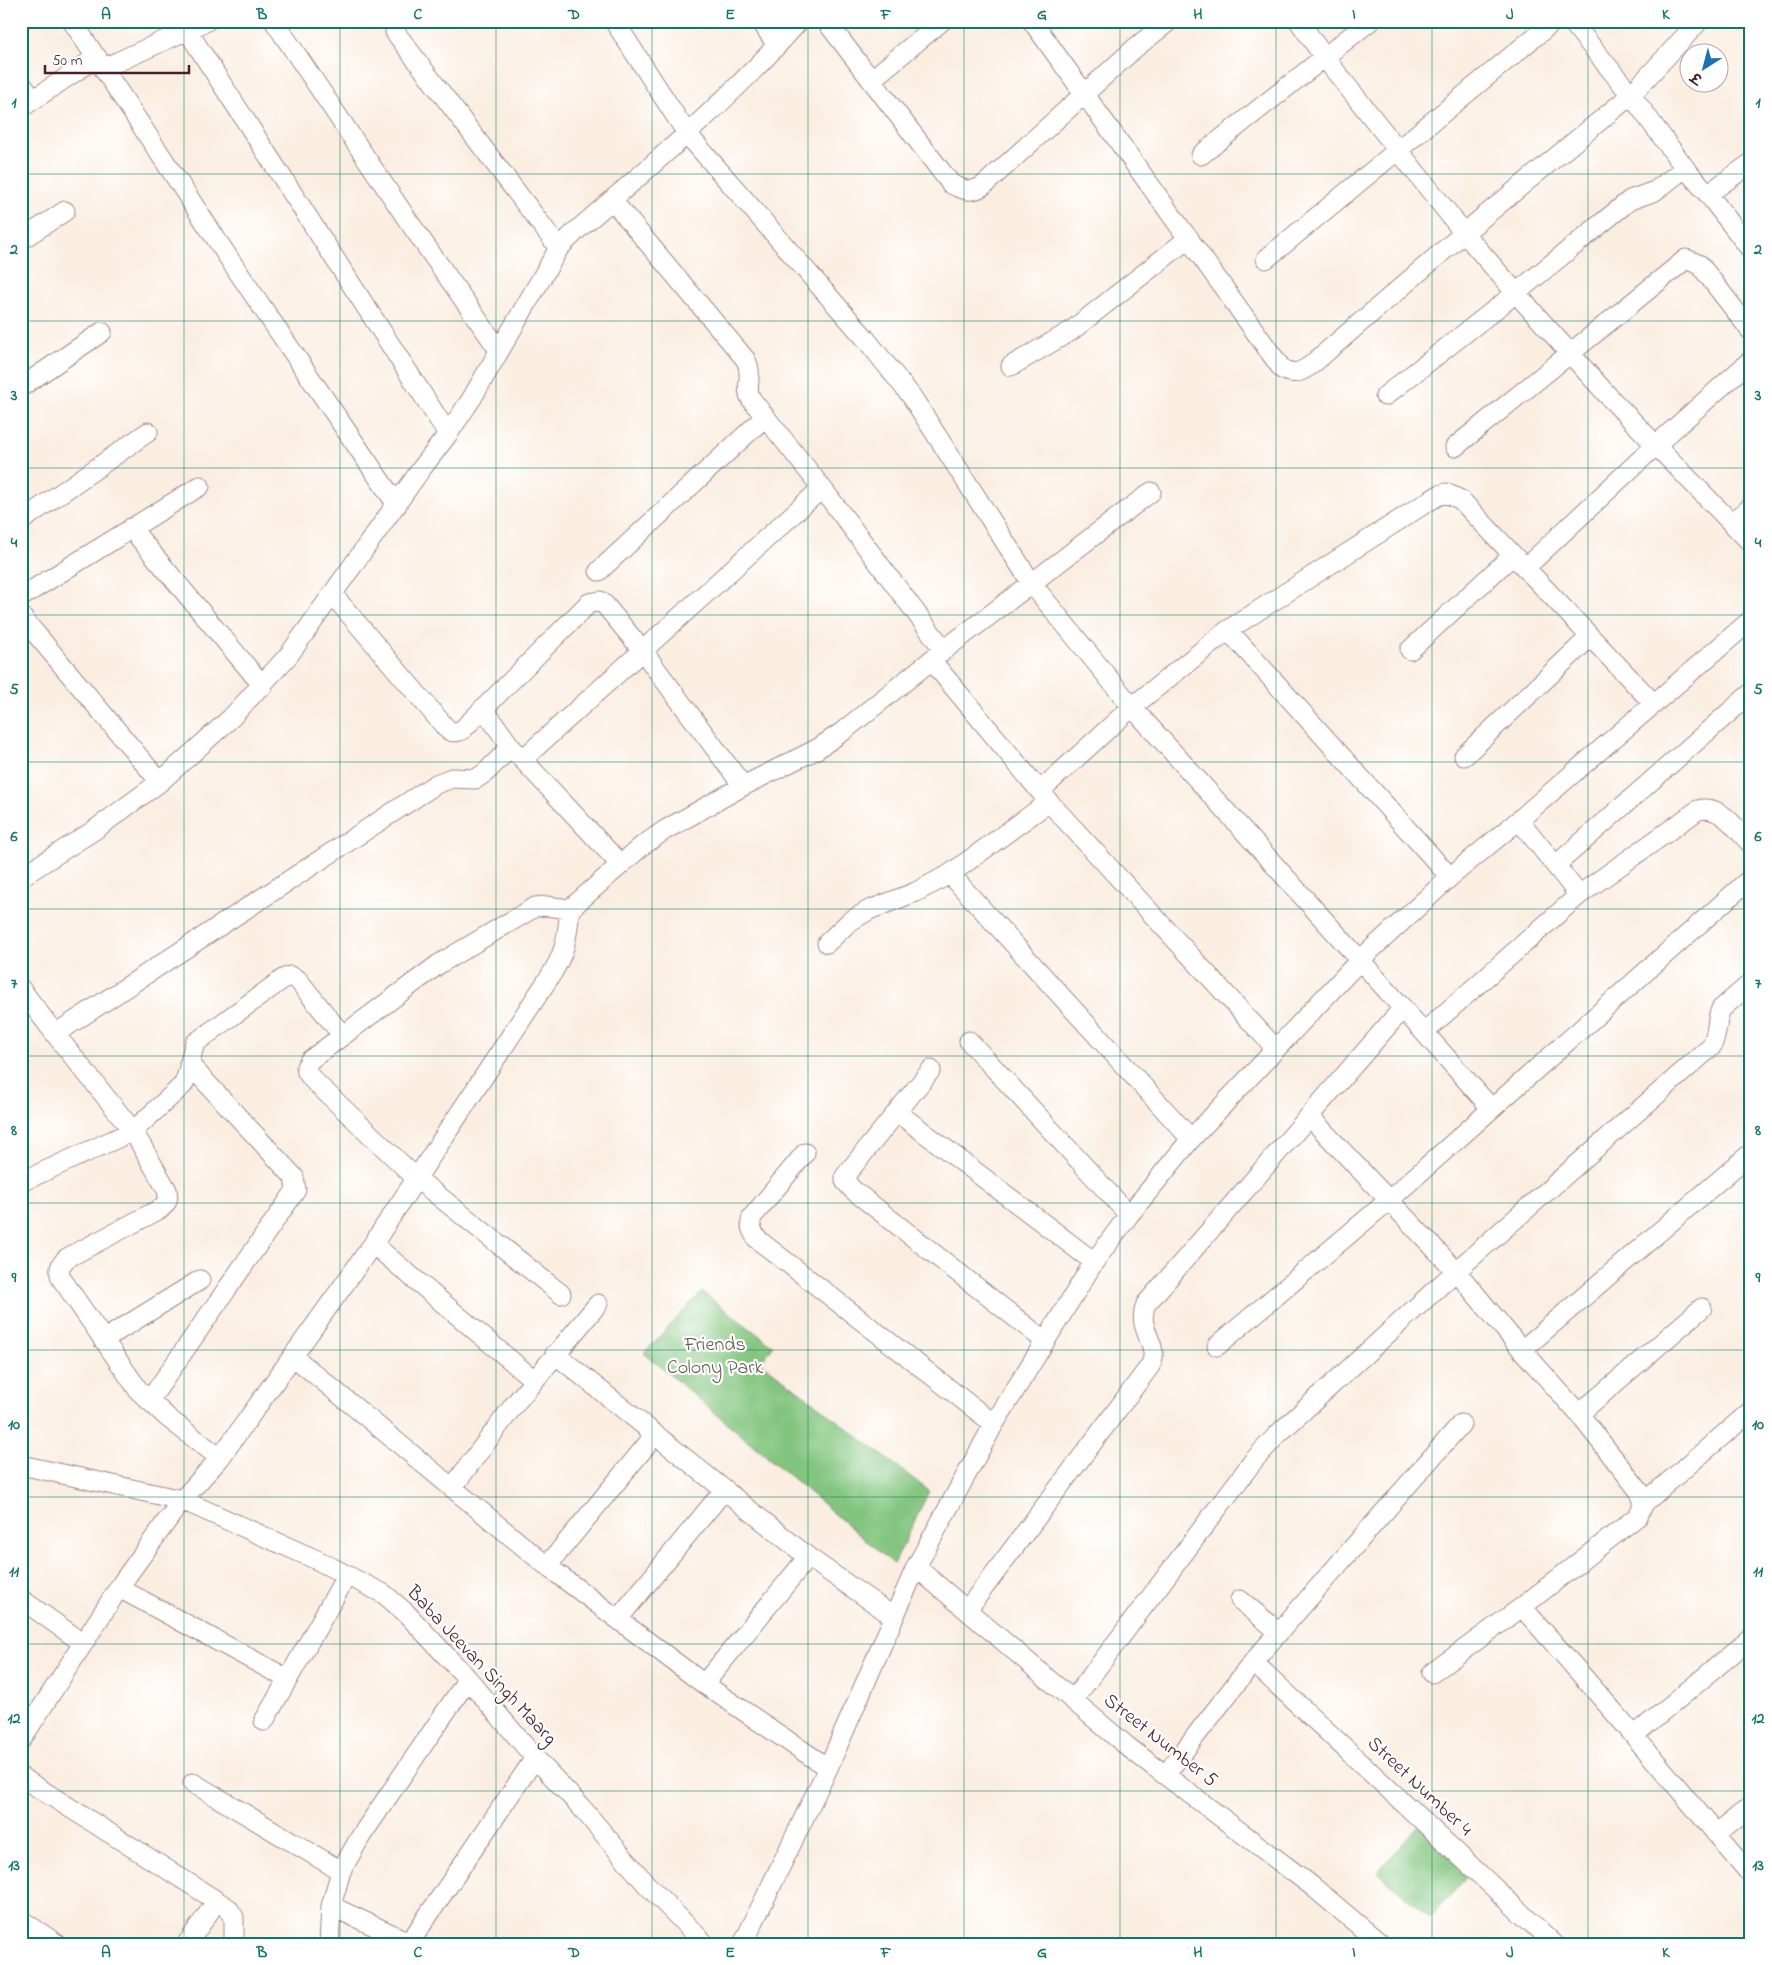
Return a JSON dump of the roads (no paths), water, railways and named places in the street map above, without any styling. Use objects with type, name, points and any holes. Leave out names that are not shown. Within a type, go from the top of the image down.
[{"type":"street","points":[[72,21],[234,266],[397,505]]},
{"type":"street","points":[[21,83],[27,104],[100,63],[207,21]]},
{"type":"street","points":[[274,21],[409,222],[499,350]]},
{"type":"street","points":[[614,21],[688,135],[865,338],[912,397],[1032,584],[1132,707],[1403,1008],[1490,1108]]},
{"type":"street","points":[[761,21],[778,46]]},
{"type":"street","points":[[21,877],[93,831],[160,782],[263,686],[289,655],[448,434],[472,398],[560,248],[575,232],[688,135],[778,46],[799,21]]},
{"type":"street","points":[[826,21],[951,184],[969,191],[976,190],[984,185],[1135,48],[1169,21]]},
{"type":"street","points":[[871,80],[942,21]]},
{"type":"street","points":[[1032,21],[1282,369],[1292,374],[1310,366],[1464,233],[1631,95],[1699,21]]},
{"type":"street","points":[[1299,21],[1324,57],[1464,233],[1516,293],[1570,354],[1751,542]]},
{"type":"street","points":[[1201,155],[1370,21]]},
{"type":"street","points":[[1266,259],[1554,21]]},
{"type":"street","points":[[1571,21],[1751,250]]},
{"type":"street","points":[[187,30],[448,434]]},
{"type":"street","points":[[395,32],[560,248]]},
{"type":"street","points":[[1708,194],[1751,163]]},
{"type":"street","points":[[1385,396],[1630,200],[1655,192],[1685,168]]},
{"type":"street","points":[[612,200],[746,360],[750,376],[748,396],[822,488],[937,655],[1044,797],[1276,1048]]},
{"type":"street","points":[[21,240],[65,211]]},
{"type":"street","points":[[1011,366],[1071,331],[1189,238]]},
{"type":"street","points":[[1456,446],[1686,259],[1700,264],[1751,331]]},
{"type":"street","points":[[21,388],[102,332]]},
{"type":"street","points":[[1410,650],[1656,445],[1751,360]]},
{"type":"street","points":[[599,571],[765,416]]},
{"type":"street","points":[[21,521],[148,432]]},
{"type":"street","points":[[21,597],[200,486]]},
{"type":"street","points":[[54,1034],[436,784],[452,778],[476,779],[517,753],[642,650],[822,488]]},
{"type":"street","points":[[21,1740],[119,1588],[182,1500],[220,1458],[374,1244],[556,968],[567,942],[570,909],[642,846],[665,830],[743,786],[817,749],[842,732],[937,655],[1151,492]]},
{"type":"street","points":[[827,943],[849,922],[870,910],[916,892],[950,874],[1044,797],[1132,707],[1228,630],[1439,495],[1446,493],[1461,500],[1654,704]]},
{"type":"street","points":[[1732,523],[1751,507]]},
{"type":"street","points":[[131,528],[263,686]]},
{"type":"street","points":[[333,595],[450,732],[462,730],[589,603],[600,601],[605,604],[642,650],[743,786]]},
{"type":"street","points":[[21,616],[160,782]]},
{"type":"street","points":[[744,1944],[828,1768],[916,1568],[994,1424],[1094,1262],[1129,1215],[1191,1138],[1360,960],[1450,877],[1751,620]]},
{"type":"street","points":[[1228,630],[1450,877]]},
{"type":"street","points":[[1464,756],[1590,637]]},
{"type":"street","points":[[1556,865],[1751,693]]},
{"type":"street","points":[[483,708],[517,753],[621,865]]},
{"type":"street","points":[[1424,1032],[1579,895],[1698,810],[1706,808],[1716,810],[1751,844]]},
{"type":"street","points":[[1519,820],[1579,895]]},
{"type":"street","points":[[950,874],[1191,1138]]},
{"type":"street","points":[[1217,1346],[1388,1201],[1490,1108],[1751,878]]},
{"type":"street","points":[[561,1294],[416,1178],[308,1072],[306,1067],[310,1060],[342,1035],[438,964],[535,907],[546,906],[570,909]]},
{"type":"street","points":[[21,1182],[133,1131],[183,1085],[196,1043],[283,979],[290,976],[303,985],[342,1035]]},
{"type":"street","points":[[1073,1700],[1254,1460],[1278,1434],[1456,1272],[1711,1046],[1718,1034],[1718,1014],[1721,1009],[1751,983]]},
{"type":"street","points":[[21,988],[54,1034],[133,1131],[167,1190],[169,1197],[167,1203],[160,1209],[67,1258],[61,1264],[59,1270],[61,1278],[138,1391],[220,1458]]},
{"type":"street","points":[[967,1610],[1150,1366],[1154,1359],[1154,1353],[1142,1322],[1146,1304],[1403,1008]]},
{"type":"street","points":[[969,1041],[1129,1215]]},
{"type":"street","points":[[149,1401],[296,1190],[294,1177],[189,1064]]},
{"type":"street","points":[[931,1070],[844,1176],[845,1181],[860,1196],[1045,1341]]},
{"type":"street","points":[[897,1112],[1094,1262]]},
{"type":"street","points":[[1310,1116],[1456,1272],[1522,1350],[1580,1414],[1640,1492],[1644,1503]]},
{"type":"street","points":[[805,1153],[752,1217],[750,1223],[754,1234],[994,1424]]},
{"type":"street","points":[[1522,1350],[1751,1153]]},
{"type":"street","points":[[374,1244],[534,1380]]},
{"type":"street","points":[[103,1340],[200,1280]]},
{"type":"street","points":[[452,1488],[534,1380],[598,1304]]},
{"type":"street","points":[[1580,1414],[1702,1308]]},
{"type":"street","points":[[555,1354],[808,1557],[894,1618]]},
{"type":"street","points":[[294,1357],[547,1566],[704,1684],[828,1768]]},
{"type":"street","points":[[1432,1673],[1522,1607],[1638,1516],[1644,1503],[1751,1411]]},
{"type":"street","points":[[1166,1774],[1252,1662],[1461,1424]]},
{"type":"street","points":[[547,1566],[655,1435]]},
{"type":"street","name":"Baba Jeevan Singh Maarg","points":[[21,1465],[182,1500],[347,1575],[384,1594],[406,1612],[468,1679],[535,1758],[581,1807],[646,1885],[705,1944]]},
{"type":"street","points":[[618,1619],[725,1489]]},
{"type":"street","points":[[704,1684],[808,1557]]},
{"type":"street","name":"Street Number 5","points":[[916,1568],[1128,1747],[1312,1886],[1381,1944]]},
{"type":"street","points":[[264,1721],[347,1575]]},
{"type":"street","points":[[119,1588],[288,1679]]},
{"type":"street","points":[[21,1599],[83,1643]]},
{"type":"street","points":[[1240,1600],[1279,1632]]},
{"type":"street","points":[[1522,1607],[1634,1736],[1751,1876]]},
{"type":"street","points":[[1634,1736],[1751,1638]]},
{"type":"street","name":"Street Number 4","points":[[1252,1662],[1554,1944]]},
{"type":"street","points":[[329,1944],[331,1906],[341,1871],[361,1836],[468,1679]]},
{"type":"street","points":[[331,1906],[411,1943],[535,1758]]},
{"type":"street","points":[[21,1777],[228,1908],[234,1917],[234,1944]]},
{"type":"street","points":[[193,1783],[341,1871]]},
{"type":"street","points":[[1716,1834],[1751,1806]]},
{"type":"street","points":[[187,1944],[216,1902]]},
{"type":"street","points":[[21,1920],[57,1944]]},
{"type":"park label","name":"Friends Colony Park","points":[[715,1356]]}]
